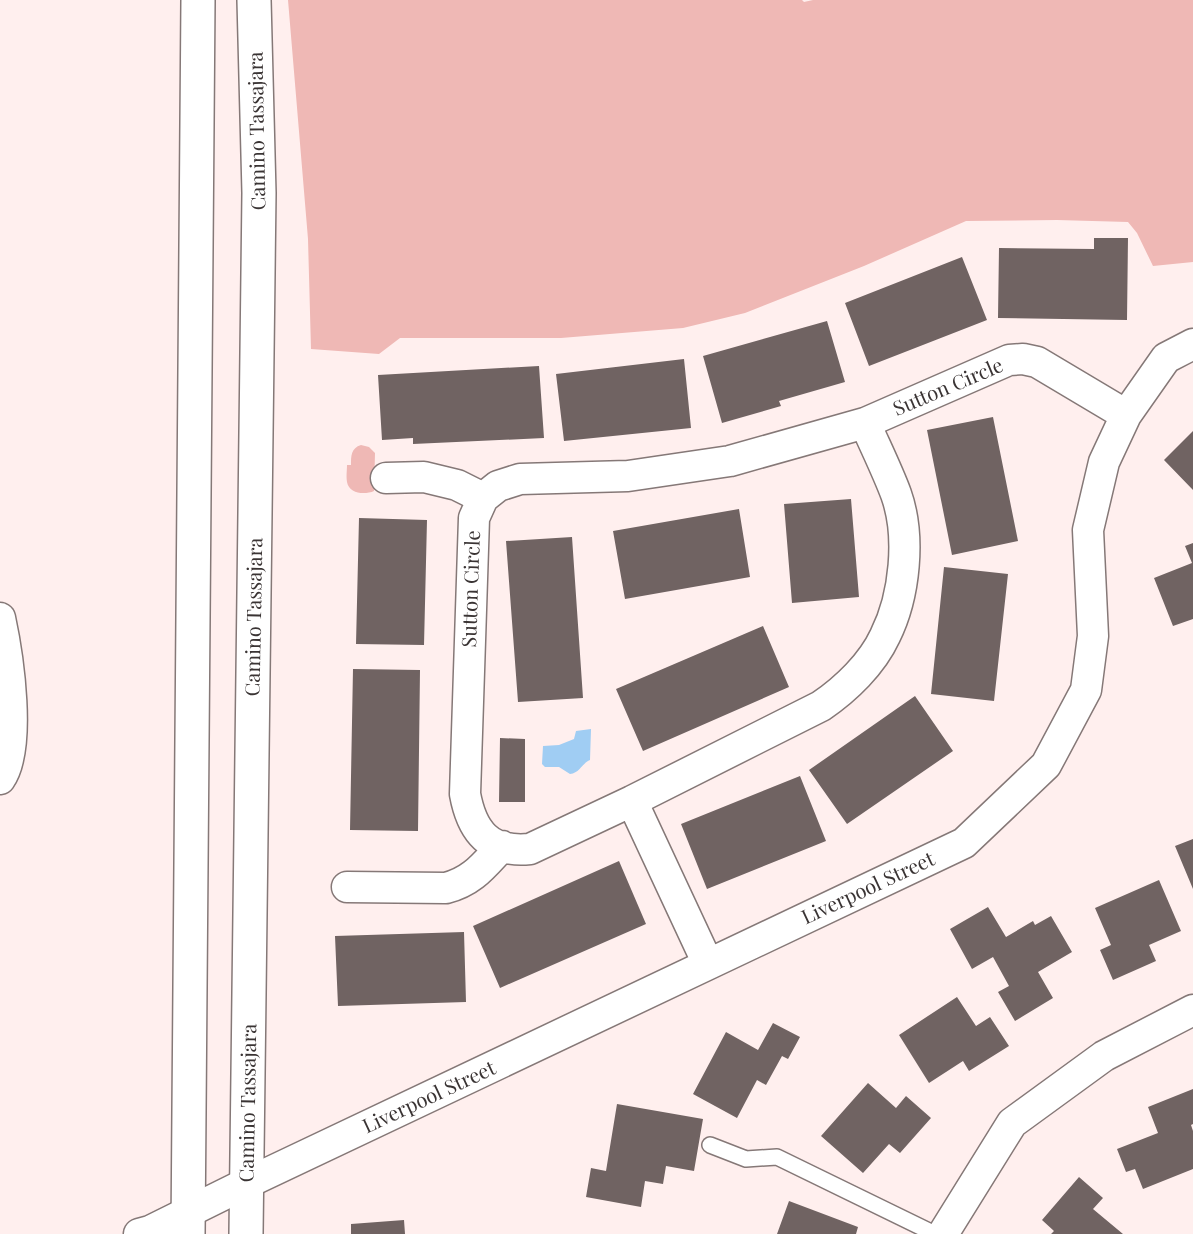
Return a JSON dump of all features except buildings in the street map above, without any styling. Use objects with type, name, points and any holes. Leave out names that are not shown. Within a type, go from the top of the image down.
[{"type":"main road","points":[[188,1223],[198,0]]},
{"type":"main road","name":"Camino Tassajara","points":[[246,1234],[259,193],[254,0]]},
{"type":"street","name":"Liverpool Street","points":[[139,1234],[188,1223],[247,1183],[964,843],[1046,765],[1086,690],[1093,636],[1088,530],[1104,462],[1126,415],[1166,358],[1193,344]]},
{"type":"street","name":"Sutton Circle","points":[[865,423],[896,495],[903,531],[904,567],[892,619],[885,638],[852,681],[838,695],[821,706],[632,801],[530,849],[517,850],[486,840],[475,826],[468,811],[465,794],[474,518],[483,498],[498,486],[520,479],[628,476],[730,461],[865,423],[1009,360],[1023,358],[1037,362],[1126,415]]},
{"type":"street","points":[[386,478],[424,477],[457,485],[483,498]]},
{"type":"street","points":[[0,618],[13,718],[7,765],[0,779]]},
{"type":"street","points":[[632,801],[708,964]]},
{"type":"street","points":[[347,886],[446,888],[459,885],[471,879],[502,846]]},
{"type":"street","points":[[943,1234],[1012,1124],[1104,1056],[1193,1010]]},
{"type":"lane","points":[[710,1145],[746,1159],[777,1157],[935,1234]]},
{"type":"shaded area","points":[[288,0],[802,0],[804,2],[813,0],[1193,0],[1193,262],[1153,266],[1137,233],[1128,222],[966,221],[864,266],[745,313],[683,328],[561,338],[400,338],[379,354],[311,349],[308,239]]},
{"type":"shaded area","points":[[361,445],[369,447],[375,453],[374,491],[366,493],[351,489],[347,480],[347,465],[351,465],[353,450]]},
{"type":"water","points":[[591,729],[590,760],[576,772],[570,774],[559,767],[545,767],[542,764],[543,746],[559,745],[574,739],[576,731]]}]
